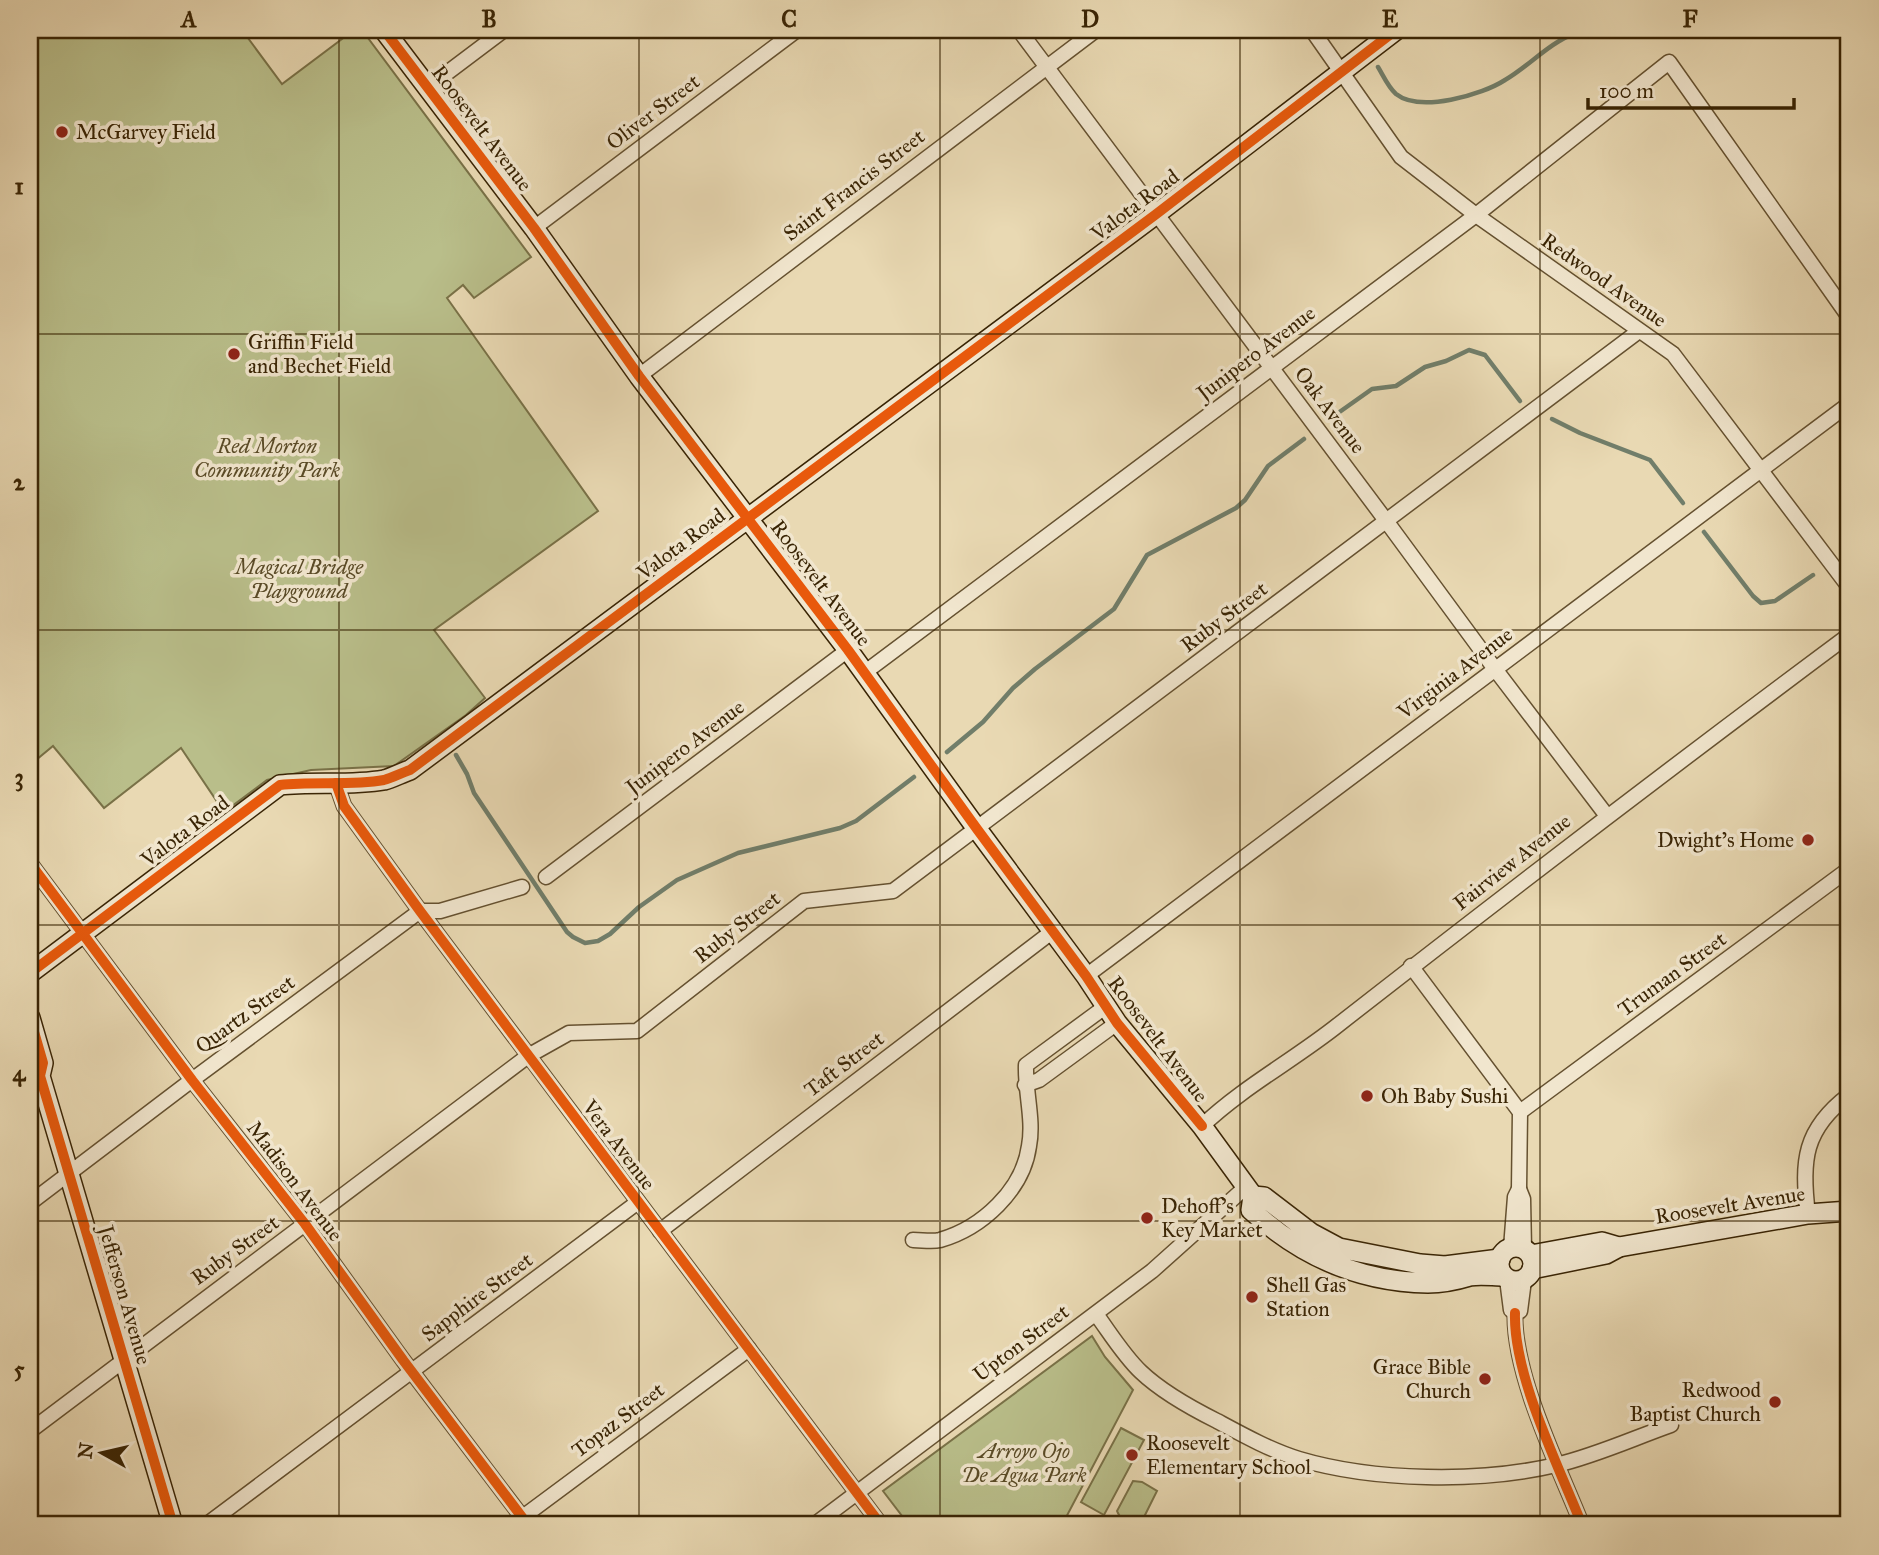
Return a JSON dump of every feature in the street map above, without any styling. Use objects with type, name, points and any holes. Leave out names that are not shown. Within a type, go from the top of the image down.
[{"type":"street","name":"Roosevelt Avenue","points":[[384,30],[534,228],[639,376],[848,650],[1054,931],[1105,1007],[1202,1126],[1250,1191],[1264,1198],[1311,1233],[1339,1248],[1445,1266],[1517,1264],[1606,1254],[1619,1247],[1808,1214],[1849,1211]]},
{"type":"street","points":[[427,88],[504,30]]},
{"type":"street","name":"Oliver Street","points":[[534,228],[797,30]]},
{"type":"street","name":"Oak Avenue","points":[[1019,30],[1606,816]]},
{"type":"street","name":"Saint Francis Street","points":[[639,376],[1096,30]]},
{"type":"street","name":"Redwood Avenue","points":[[1312,30],[1401,157],[1476,215],[1673,354],[1849,587]]},
{"type":"street","name":"Valota Road","points":[[30,973],[280,785],[308,781],[336,783],[385,780],[410,770],[1155,215],[1396,30]]},
{"type":"street","name":"Junipero Avenue","points":[[864,673],[1476,215],[1669,62],[1849,317]]},
{"type":"street","name":"Ruby Street","points":[[30,1431],[528,1056],[569,1033],[637,1031],[804,901],[893,891],[1639,331]]},
{"type":"street","name":"Virginia Avenue","points":[[1086,976],[1849,404]]},
{"type":"street","name":"Fairview Avenue","points":[[1202,1126],[1221,1108],[1336,1027],[1606,816],[1849,635]]},
{"type":"street","name":"Junipero Avenue","points":[[546,877],[848,650]]},
{"type":"street","name":"Vera Avenue","points":[[336,783],[344,806],[420,911],[881,1525]]},
{"type":"street","name":"Madison Avenue","points":[[30,863],[192,1080],[306,1224],[521,1523]]},
{"type":"street","name":"Truman Street","points":[[1520,1112],[1849,869]]},
{"type":"street","points":[[420,911],[440,911],[522,887]]},
{"type":"street","name":"Quartz Street","points":[[30,1203],[420,911]]},
{"type":"street","name":"Taft Street","points":[[660,1231],[1054,931]]},
{"type":"street","points":[[1411,966],[1520,1112],[1519,1189],[1515,1197],[1517,1264],[1511,1310],[1515,1313],[1519,1357],[1531,1395],[1582,1525]]},
{"type":"street","points":[[913,1240],[937,1241],[955,1235],[981,1220],[1008,1195],[1024,1170],[1030,1144],[1026,1065],[1105,1007]]},
{"type":"street","name":"Jefferson Avenue","points":[[30,1018],[43,1063],[35,1072],[69,1174],[173,1525]]},
{"type":"street","points":[[1025,1085],[1039,1080],[1117,1023]]},
{"type":"street","points":[[1808,1214],[1805,1158],[1817,1127],[1837,1104],[1849,1095]]},
{"type":"street","name":"Upton Street","points":[[814,1525],[1096,1314],[1250,1191]]},
{"type":"street","name":"Sapphire Street","points":[[206,1525],[638,1202]]},
{"type":"street","points":[[1096,1314],[1142,1373],[1200,1413],[1300,1459],[1387,1475],[1458,1478],[1558,1465],[1671,1425]]},
{"type":"street","name":"Topaz Street","points":[[521,1523],[748,1349]]},
{"type":"green space","name":"Red Morton Community Park","points":[[30,30],[242,30],[282,84],[354,30],[362,30],[531,257],[474,298],[463,285],[447,298],[598,511],[434,630],[485,698],[466,715],[394,766],[311,770],[267,780],[224,812],[181,748],[104,808],[53,746],[30,765]]},
{"type":"green space","name":"Arroyo Ojo De Agua Park","points":[[1092,1336],[1105,1357],[1133,1390],[1062,1525],[909,1525],[883,1491]]},
{"type":"green space","points":[[1121,1428],[1144,1440],[1104,1515],[1081,1502]]},
{"type":"green space","points":[[1133,1481],[1142,1482],[1157,1491],[1142,1521],[1134,1522],[1127,1521],[1117,1511]]},
{"type":"waterway","points":[[1378,67],[1393,91],[1407,99],[1420,102],[1451,100],[1495,86],[1554,44],[1588,30]]},
{"type":"waterway","points":[[1745,30],[1762,36],[1779,35],[1790,30]]},
{"type":"waterway","points":[[1331,418],[1372,389],[1396,386],[1425,367],[1469,350],[1485,355],[1520,401]]},
{"type":"waterway","points":[[1552,419],[1580,433],[1650,460],[1683,503]]},
{"type":"waterway","points":[[947,752],[983,722],[1013,688],[1035,669],[1114,609],[1147,555],[1236,508],[1245,500],[1268,466],[1304,439]]},
{"type":"waterway","points":[[1704,532],[1761,603],[1775,601],[1813,575]]},
{"type":"waterway","points":[[456,755],[474,793],[567,932],[585,943],[598,941],[610,934],[639,907],[677,880],[738,853],[840,828],[856,821],[914,777]]},
{"type":"cycle path","points":[[384,30],[534,228],[639,376],[848,650],[1086,976],[1117,1023],[1202,1126]]},
{"type":"cycle path","points":[[30,973],[280,785],[371,782],[410,770],[1155,215],[1396,30]]},
{"type":"cycle path","points":[[336,783],[344,806],[420,911],[881,1525]]},
{"type":"cycle path","points":[[30,863],[192,1080],[305,1224],[403,1360],[528,1525]]},
{"type":"cycle path","points":[[30,1018],[43,1063],[40,1076],[173,1525]]},
{"type":"cycle path","points":[[1515,1313],[1516,1338],[1529,1392],[1582,1525]]},
{"type":"place","name":"McGarvey Field","points":[[62,132]]},
{"type":"place","name":"Griffin Field and Bechet Field","points":[[234,354]]},
{"type":"place","name":"Dwight's Home","points":[[1808,840]]},
{"type":"place","name":"Oh Baby Sushi","points":[[1367,1096]]},
{"type":"place","name":"Dehoff's Key Market","points":[[1147,1218]]},
{"type":"place","name":"Shell Gas Station","points":[[1252,1297]]},
{"type":"place","name":"Grace Bible Church","points":[[1485,1379]]},
{"type":"place","name":"Redwood Baptist Church","points":[[1775,1402]]},
{"type":"place","name":"Roosevelt Elementary School","points":[[1132,1455]]},
{"type":"park label","name":"Magical Bridge Playground","points":[[299,579]]}]
